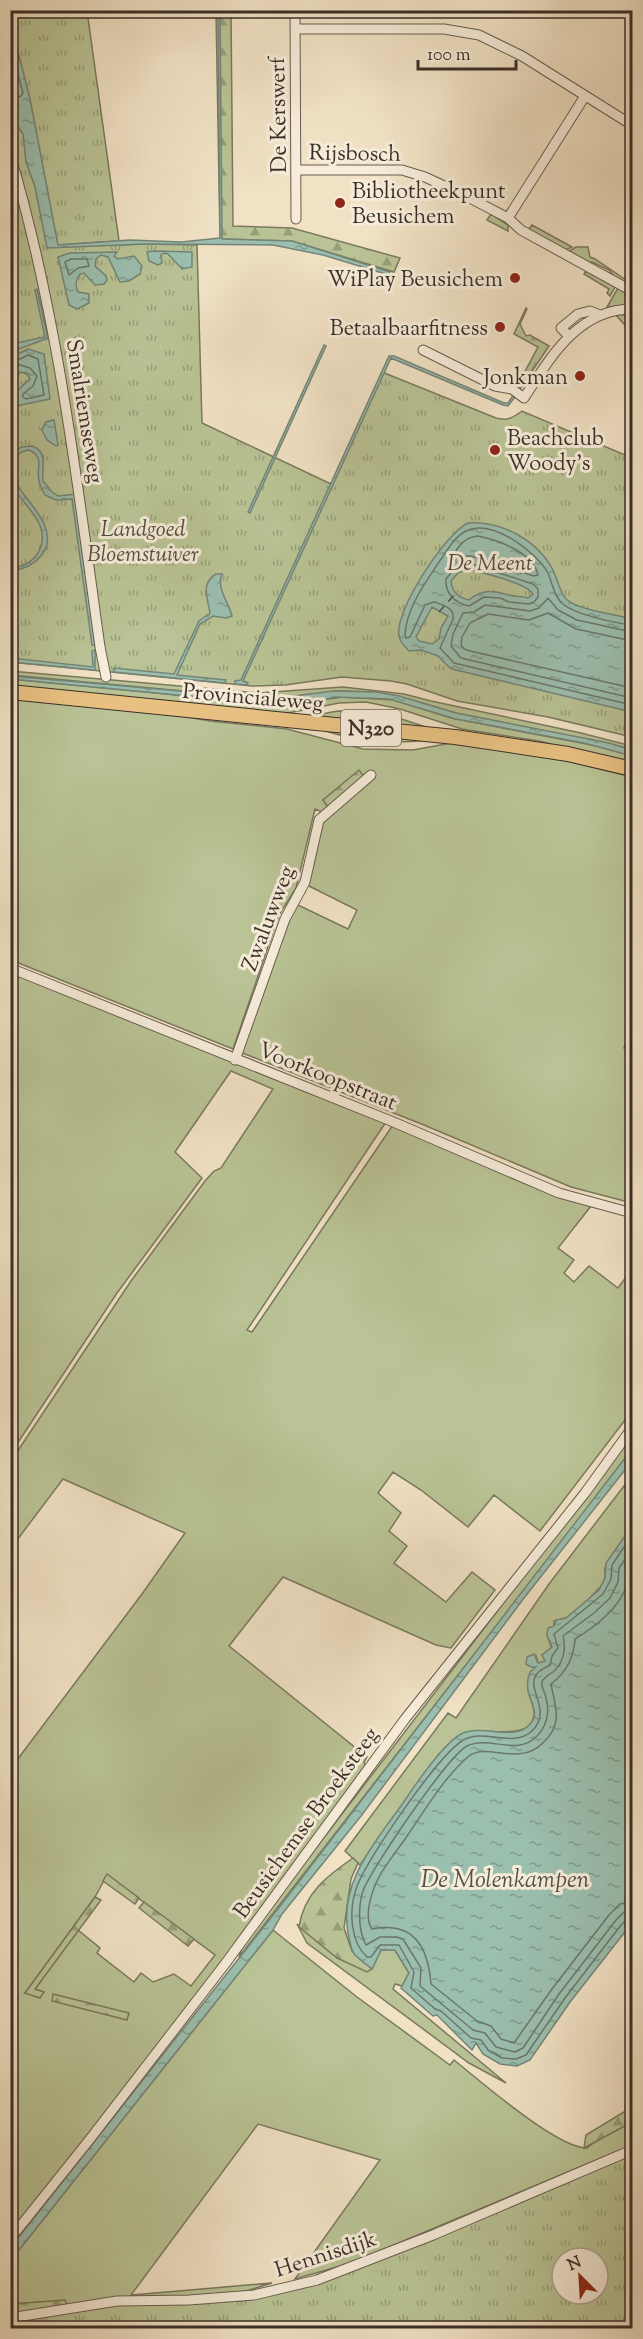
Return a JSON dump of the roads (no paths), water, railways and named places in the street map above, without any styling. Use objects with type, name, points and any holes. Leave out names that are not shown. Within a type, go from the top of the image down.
[{"type":"highway","name":"Provincialeweg","points":[[10,692],[455,736],[568,754],[633,769]]},
{"type":"street","name":"De Kerswerf","points":[[295,10],[296,219]]},
{"type":"street","points":[[295,29],[444,29],[472,33],[508,48],[633,125]]},
{"type":"street","points":[[508,218],[585,96]]},
{"type":"street","name":"Smalriemseweg","points":[[10,154],[55,340],[106,677]]},
{"type":"street","name":"Rijsbosch","points":[[297,170],[402,170],[426,177],[508,218],[521,230],[633,291]]},
{"type":"street","points":[[423,350],[495,386],[512,388],[524,398],[551,357],[569,336],[609,311],[632,308]]},
{"type":"street","name":"Zwaluwweg","points":[[235,1060],[285,919],[305,882],[319,820],[371,775]]},
{"type":"street","name":"Voorkoopstraat","points":[[10,968],[392,1121],[559,1193],[633,1213]]},
{"type":"street","name":"Beusichemse Broeksteeg","points":[[10,2239],[225,1964],[405,1719],[585,1493],[633,1428]]},
{"type":"street","name":"Hennisdijk","points":[[10,2318],[117,2301],[189,2300],[254,2295],[317,2280],[433,2235],[633,2150]]},
{"type":"water","points":[[218,11],[220,11],[222,239],[292,241],[390,272],[389,275],[323,255],[273,245],[145,244],[47,248],[35,187],[26,162],[23,134],[13,120],[13,114],[19,106],[11,98],[11,24],[30,99],[58,245],[130,240],[181,242],[220,238]]},
{"type":"water","points":[[117,252],[114,256],[118,259],[134,256],[142,266],[140,274],[129,281],[120,282],[108,257],[101,255],[96,259],[95,266],[106,276],[107,280],[104,284],[95,285],[84,273],[80,274],[76,283],[77,290],[89,294],[89,303],[77,309],[69,305],[58,257],[70,253]]},
{"type":"water","points":[[147,252],[192,252],[192,267],[182,269],[168,254],[164,253],[161,255],[162,263],[158,265],[149,261]]},
{"type":"water","points":[[37,289],[48,338],[11,352],[11,344],[45,337],[35,290]]},
{"type":"water","points":[[324,345],[326,346],[250,513],[248,512]]},
{"type":"water","points":[[28,349],[44,354],[50,399],[11,407],[11,396],[30,379],[27,374],[20,372],[11,388],[11,357]]},
{"type":"water","points":[[389,356],[394,356],[504,403],[508,403],[512,397],[515,397],[508,406],[503,405],[391,358],[243,681],[248,683],[247,685],[235,684],[235,681],[241,680]]},
{"type":"water","points":[[54,420],[58,445],[56,446],[47,440],[42,430],[46,422]]},
{"type":"water","points":[[32,446],[41,452],[43,481],[52,492],[58,496],[77,494],[75,497],[95,645],[92,645],[72,499],[56,500],[45,495],[39,481],[37,456],[29,450],[17,456],[12,466],[12,475],[43,522],[47,532],[47,541],[41,556],[35,561],[20,569],[11,571],[10,569],[30,562],[38,553],[42,543],[39,524],[11,483],[10,477],[11,455],[21,447]]},
{"type":"water","name":"De Meent","points":[[468,523],[481,523],[517,534],[528,541],[546,559],[566,599],[589,609],[632,619],[632,712],[456,670],[450,668],[438,656],[421,650],[409,651],[406,648],[399,636],[405,609],[423,574],[447,541]],"holes":[[[468,569],[513,582],[533,594],[528,598],[489,592],[479,594],[469,600],[465,599],[454,591],[451,581],[458,573]],[[432,607],[448,616],[441,628],[439,639],[432,644],[419,641],[416,637]]]},
{"type":"water","points":[[216,574],[222,574],[222,590],[232,616],[226,618],[213,616],[200,624],[177,675],[226,680],[225,683],[114,672],[114,668],[174,674],[199,621],[210,613],[207,587],[208,582]]},
{"type":"water","points":[[95,650],[95,670],[11,662],[11,658],[93,667],[92,651]]},
{"type":"water","points":[[10,676],[270,699],[333,691],[376,692],[399,696],[456,713],[609,743],[632,750],[632,756],[584,743],[456,719],[389,699],[334,697],[317,702],[262,703],[11,679]]},
{"type":"water","points":[[632,1449],[632,1461],[524,1598],[361,1816],[11,2260],[11,2247],[281,1905]]},
{"type":"water","name":"De Molenkampen","points":[[632,1526],[632,1923],[570,2002],[530,2060],[517,2066],[500,2064],[483,2054],[476,2043],[472,2050],[437,2015],[433,2016],[401,1988],[409,1973],[395,1950],[381,1950],[372,1969],[355,1955],[348,1933],[349,1896],[354,1880],[371,1848],[446,1746],[461,1734],[469,1731],[521,1731],[531,1722],[534,1718],[534,1709],[528,1683],[530,1672],[536,1667],[526,1664],[527,1657],[534,1654],[538,1663],[545,1661],[542,1655],[552,1647],[547,1635],[548,1628],[554,1626],[556,1620],[566,1618],[599,1590],[605,1578],[606,1563]]},
{"type":"place","name":"Bibliotheekpunt Beusichem","points":[[340,203]]},
{"type":"place","name":"WiPlay Beusichem","points":[[515,278]]},
{"type":"place","name":"Betaalbaarfitness","points":[[500,327]]},
{"type":"place","name":"Jonkman","points":[[580,376]]},
{"type":"place","name":"Beachclub Woody's","points":[[495,450]]},
{"type":"park label","name":"Landgoed Bloemstuiver","points":[[143,540]]}]
